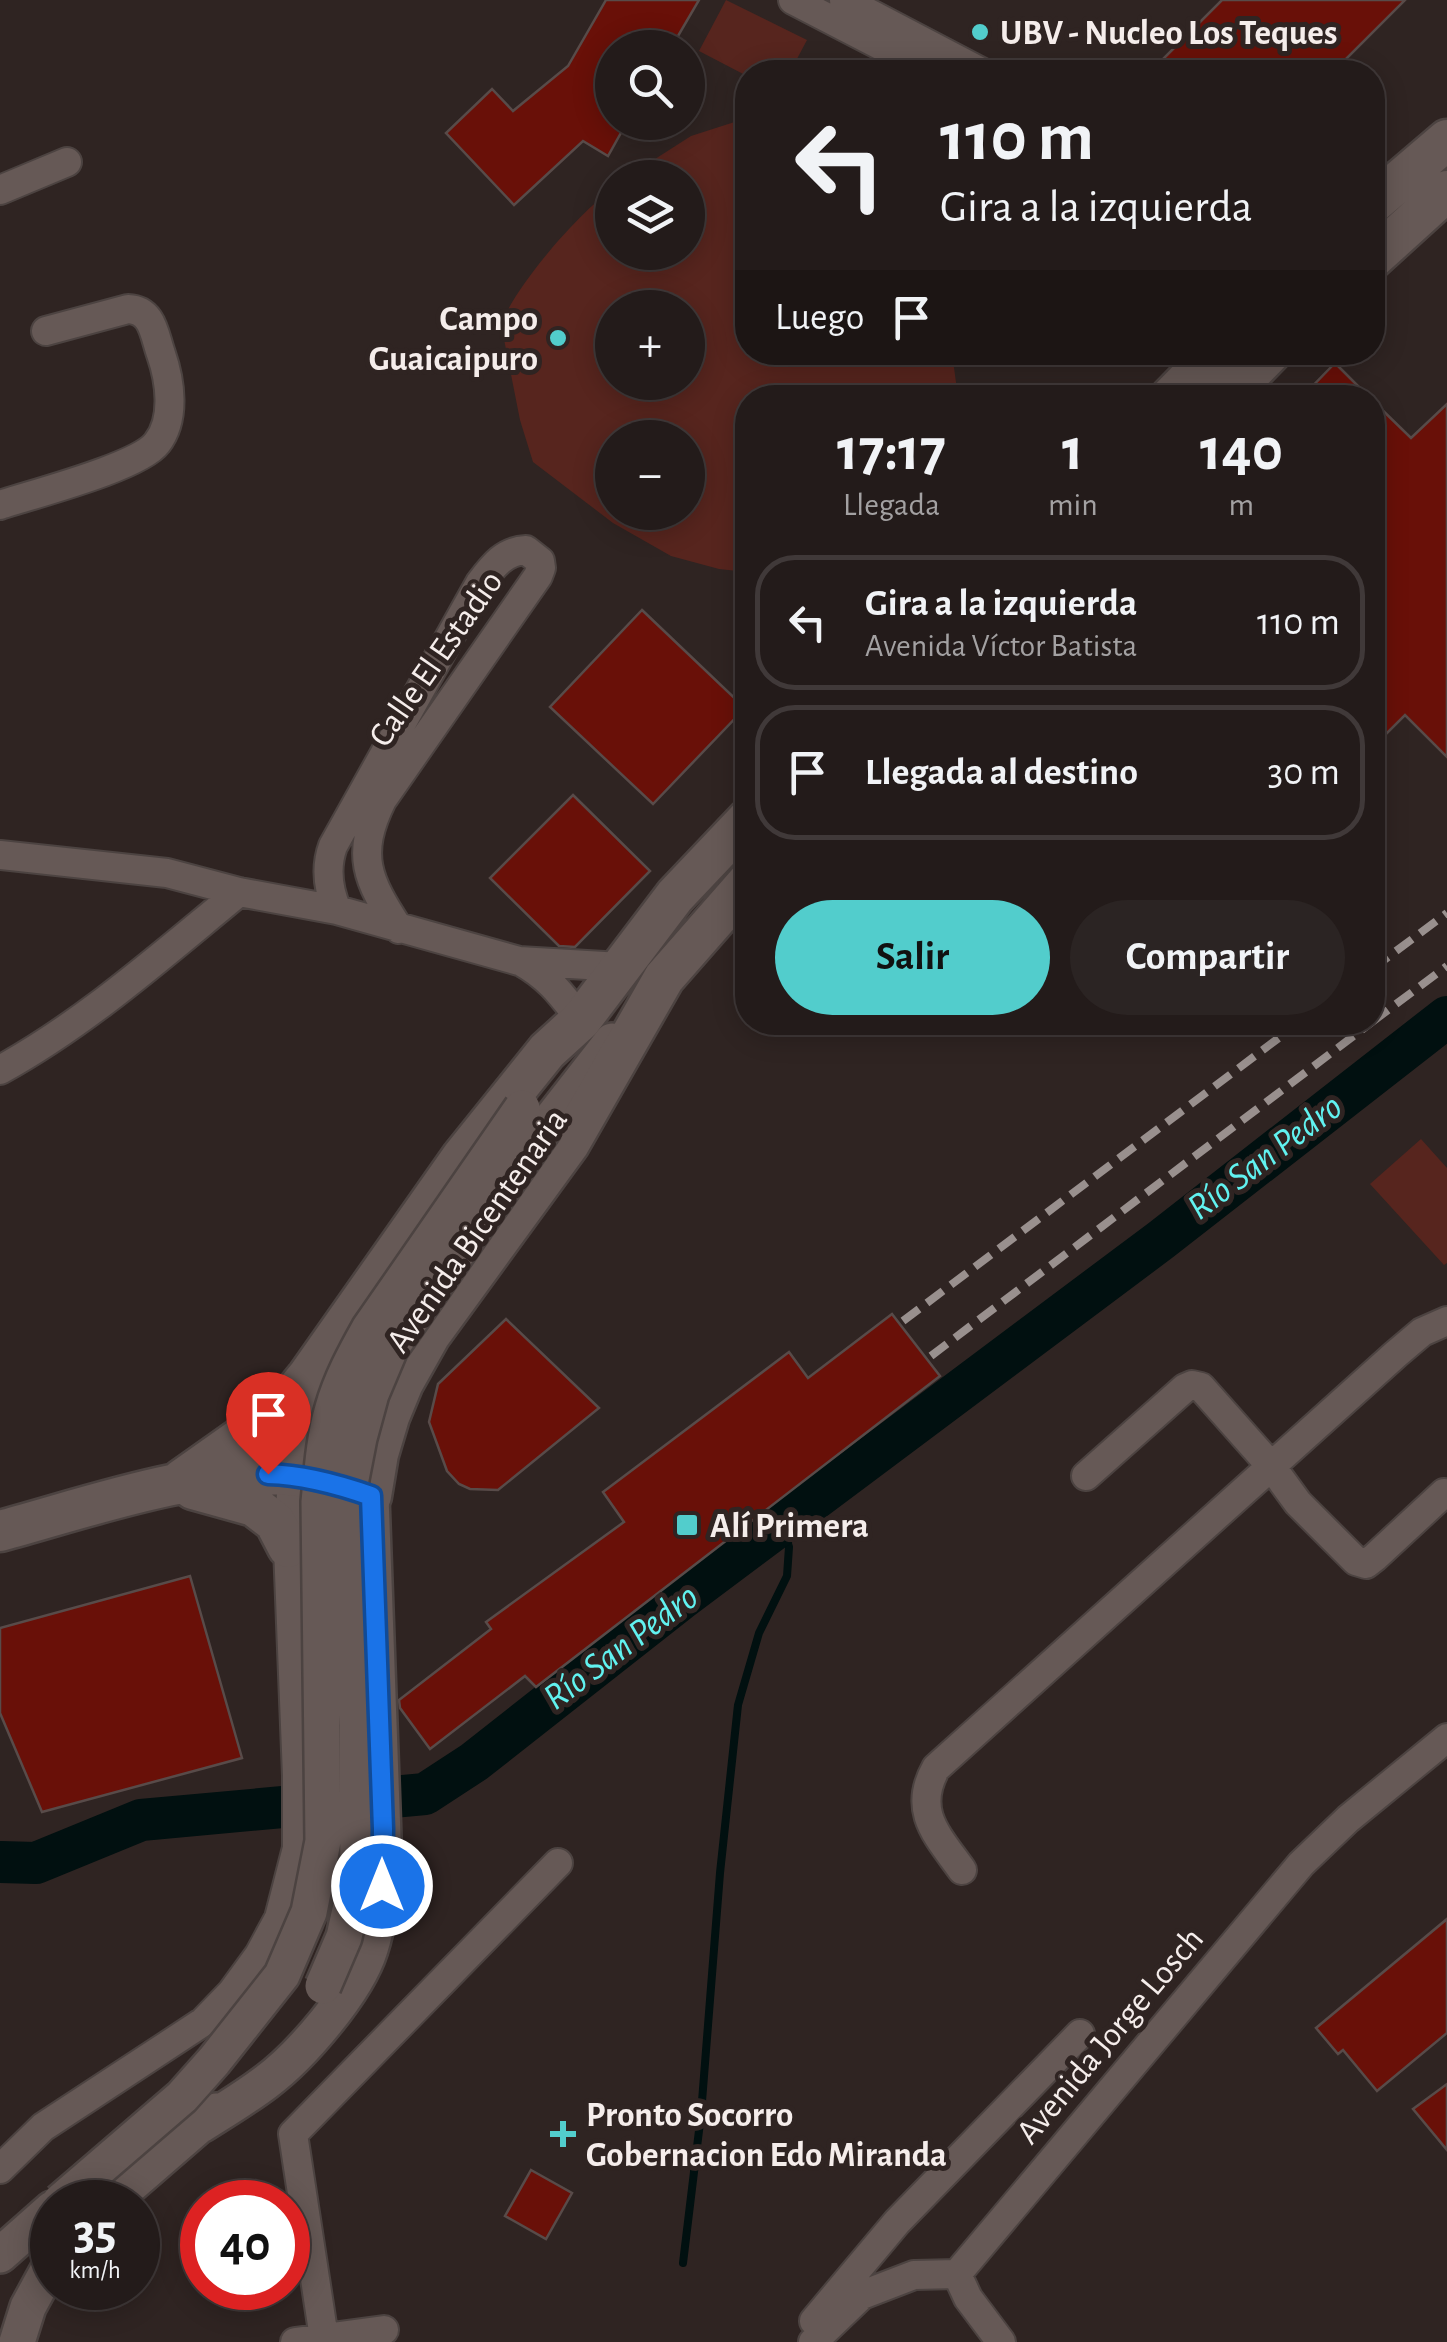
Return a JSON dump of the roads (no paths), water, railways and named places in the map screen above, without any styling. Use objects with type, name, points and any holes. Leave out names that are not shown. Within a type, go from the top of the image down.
[{"type":"main road","points":[[1385,193],[1447,140]]},
{"type":"main road","points":[[1385,247],[1447,191]]},
{"type":"main road","points":[[1198,385],[1236,367]]},
{"type":"main road","name":"Avenida Bicentenaria","points":[[578,1024],[675,896],[735,833]]},
{"type":"main road","name":"Avenida Bicentenaria","points":[[664,978],[735,897]]},
{"type":"main road","points":[[0,1531],[175,1484],[228,1477],[292,1475],[371,1496],[389,1418],[430,1335],[569,1144],[664,978]]},
{"type":"main road","points":[[175,1484],[280,1410],[462,1157],[547,1051],[578,1024]]},
{"type":"main road","points":[[175,1484],[254,1506],[274,1522],[288,1547]]},
{"type":"street","points":[[844,0],[933,60]]},
{"type":"street","points":[[808,3],[928,60]]},
{"type":"street","points":[[0,190],[67,162]]},
{"type":"street","points":[[0,505],[135,461],[158,442],[170,413],[168,374],[148,316],[128,309],[46,331]]},
{"type":"street","name":"Calle El Estadio","points":[[337,910],[329,881],[333,846],[480,582],[505,556],[526,550],[540,561],[538,576],[382,800],[371,822],[368,860],[377,895],[399,928]]},
{"type":"street","points":[[0,855],[167,873],[239,892],[337,910],[519,960],[621,967]]},
{"type":"street","points":[[0,1070],[30,1054],[127,984],[239,892]]},
{"type":"street","points":[[519,960],[557,988],[578,1024]]},
{"type":"street","name":"Avenida Bicentenaria","points":[[86,2180],[182,2097],[239,2030],[282,1975],[308,1912],[323,1840],[319,1502],[333,1408],[349,1367],[368,1329],[534,1118],[664,978]]},
{"type":"street","name":"Avenida Bicentenaria","points":[[201,2125],[292,2036],[324,1986],[344,1937],[358,1874],[357,1726],[348,1540],[351,1479],[371,1394],[390,1349],[534,1118],[578,1024]]},
{"type":"street","points":[[962,1870],[932,1830],[924,1804],[926,1784],[936,1768],[1422,1332],[1447,1321]]},
{"type":"street","points":[[0,2169],[44,2127],[202,2022],[260,1956],[279,1918],[297,1848],[288,1547],[292,1475],[298,1425],[322,1356]]},
{"type":"street","points":[[1086,1476],[1192,1385],[1201,1387],[1271,1466],[1298,1503],[1356,1562],[1366,1564],[1444,1493]]},
{"type":"street","points":[[137,2180],[201,2125],[268,2081],[312,2038],[369,1954],[381,1906],[384,1865],[371,1496]]},
{"type":"street","name":"Avenida Jorge Losch","points":[[957,2274],[1300,1864],[1447,1738]]},
{"type":"street","points":[[324,2338],[292,2134],[558,1863]]},
{"type":"street","points":[[798,2342],[897,2222],[1080,2034]]},
{"type":"street","points":[[0,2255],[30,2228]]},
{"type":"street","points":[[814,2342],[862,2295],[914,2275],[957,2274],[968,2298],[1002,2342]]},
{"type":"street","points":[[17,2342],[30,2303]]},
{"type":"street","points":[[295,2342],[384,2330]]},
{"type":"waterway","name":"Río San Pedro","points":[[0,1862],[36,1863],[141,1820],[425,1794],[474,1762],[680,1600],[1161,1240],[1447,1017]]},
{"type":"waterway","points":[[683,2263],[701,2114],[738,1705],[759,1633],[787,1576],[789,1547],[782,1524]]},
{"type":"railway","points":[[1385,959],[1447,913]]},
{"type":"railway","points":[[1385,1012],[1447,966]]},
{"type":"railway","points":[[903,1321],[1283,1035]]},
{"type":"railway","points":[[931,1356],[1355,1035]]},
{"type":"place","name":"UBV - Nucleo Los Teques","points":[[980,32]]},
{"type":"place","name":"Campo Guaicaipuro","points":[[558,338]]},
{"type":"place","name":"Alí Primera","points":[[687,1525]]},
{"type":"place","name":"Pronto Socorro Gobernacion Edo Miranda","points":[[563,2134]]}]
